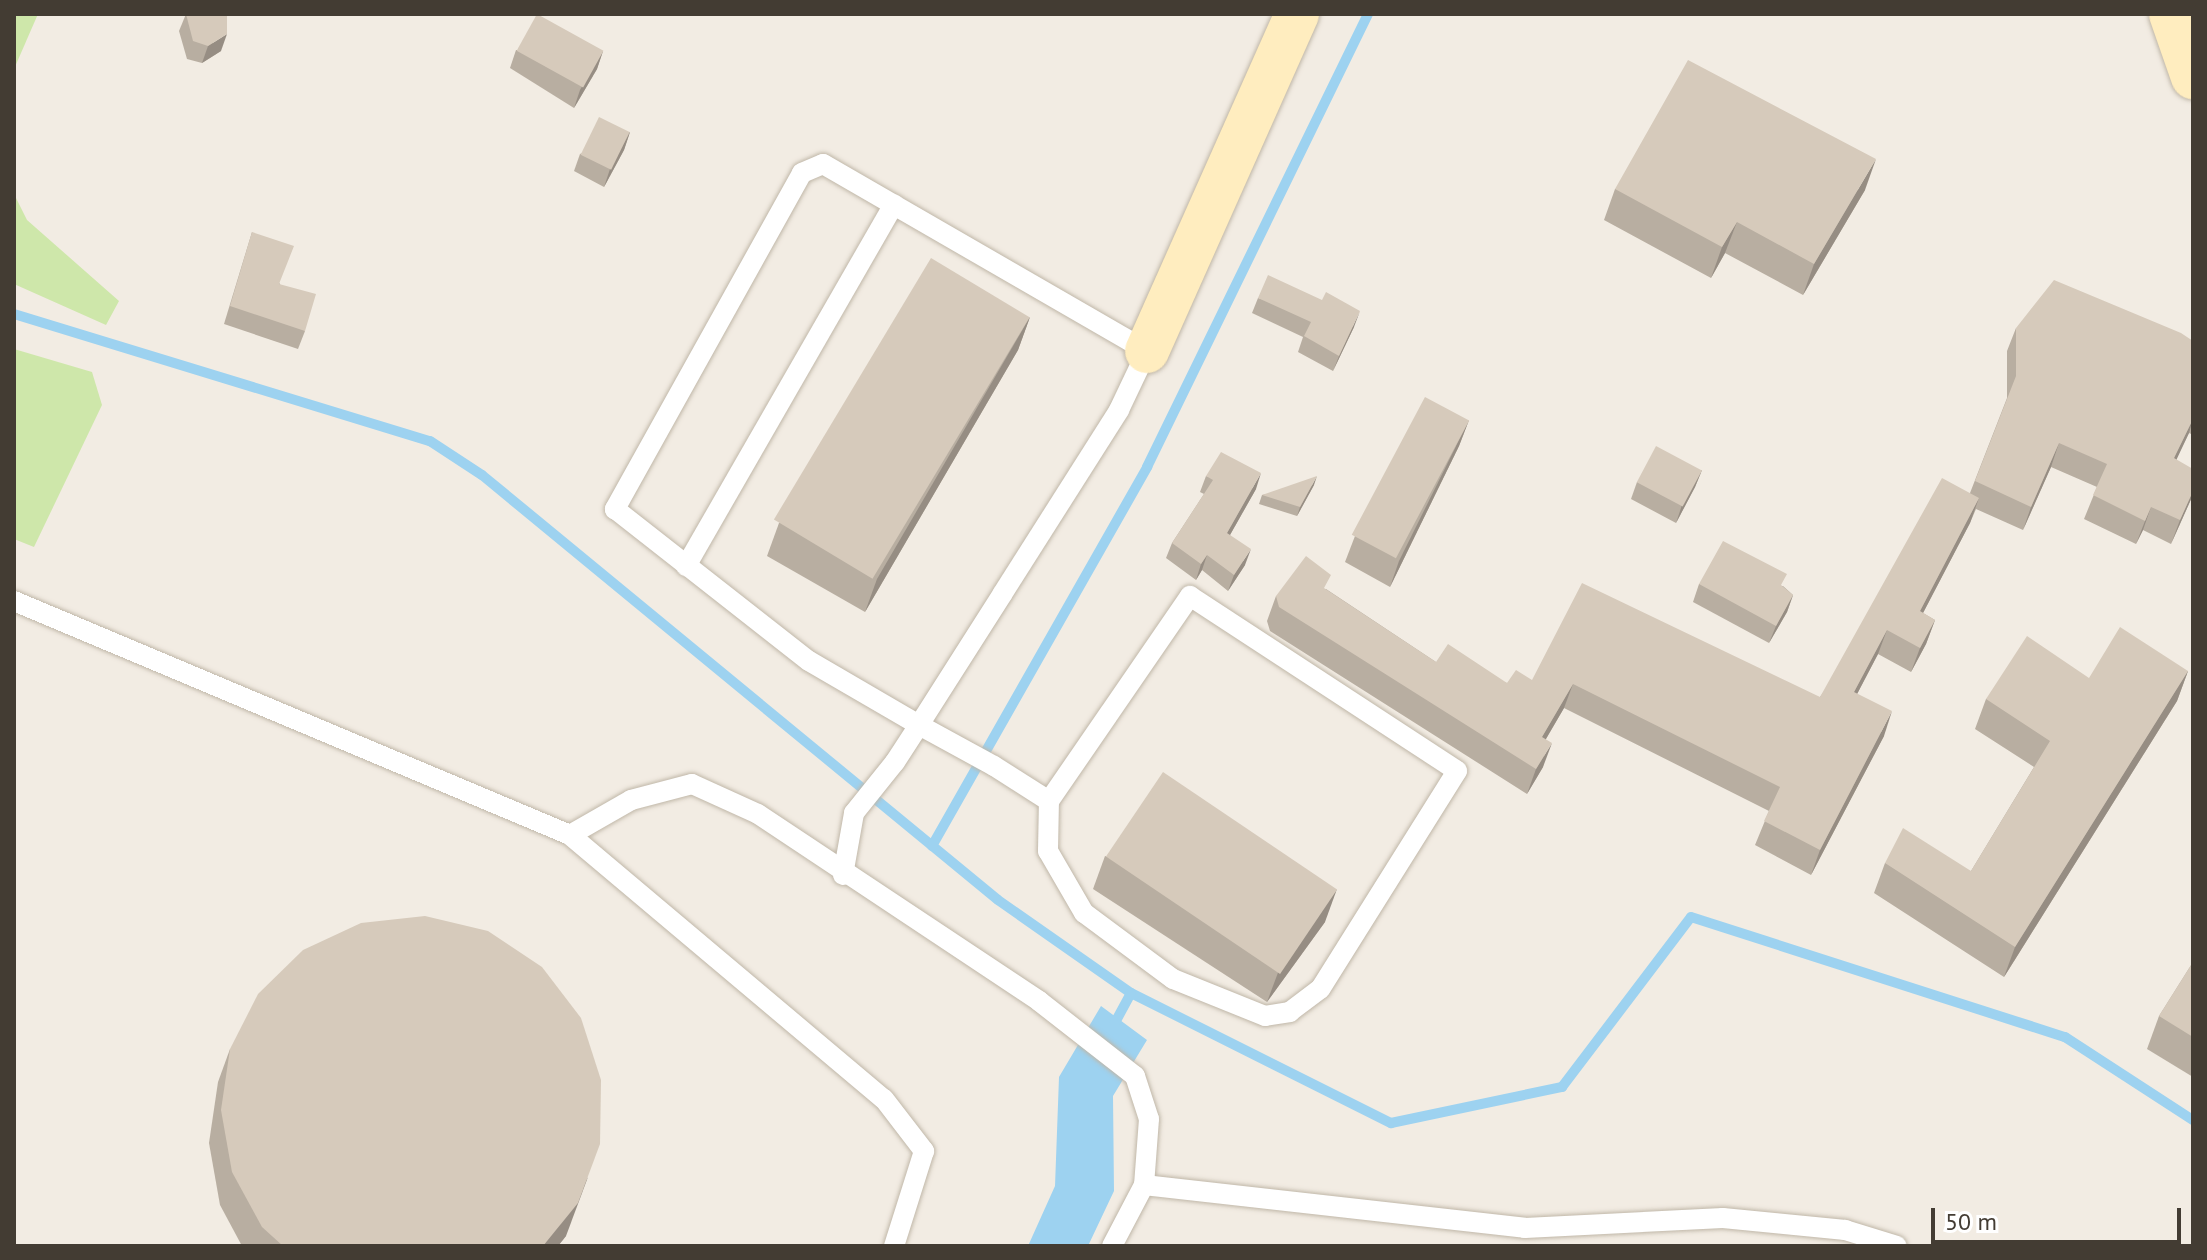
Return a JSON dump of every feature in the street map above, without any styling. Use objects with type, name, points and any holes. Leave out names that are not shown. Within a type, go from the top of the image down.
[{"type":"street","points":[[1147,351],[1297,14]]},
{"type":"street","points":[[2171,14],[2193,77]]},
{"type":"lane","points":[[843,875],[854,813],[895,762],[919,725],[1119,410],[1147,351],[823,164],[802,173],[615,509],[809,661],[919,725],[994,766],[1049,801]]},
{"type":"lane","points":[[686,566],[894,205]]},
{"type":"lane","points":[[1190,596],[1457,771],[1320,989],[1290,1012],[1265,1016],[1173,979],[1084,913],[1048,851],[1049,801],[1190,596]]},
{"type":"lane","points":[[14,601],[570,835],[884,1099],[924,1151],[894,1246]]},
{"type":"lane","points":[[570,835],[631,800],[692,784],[758,814],[843,875],[1039,1001],[1135,1076],[1149,1119],[1144,1185],[1112,1246]]},
{"type":"lane","points":[[1144,1185],[1525,1228],[1723,1218],[1845,1230],[1897,1246]]},
{"type":"green space","points":[[14,14],[38,14],[14,69]]},
{"type":"green space","points":[[14,194],[27,220],[119,301],[106,325],[14,284]]},
{"type":"green space","points":[[14,349],[92,372],[102,405],[34,547],[14,539]]},
{"type":"water","points":[[1101,1006],[1147,1040],[1113,1096],[1114,1191],[1088,1246],[1028,1246],[1055,1186],[1059,1077]]},
{"type":"building","points":[[186,14],[227,14],[227,34],[208,46],[193,41]]},
{"type":"building","points":[[537,14],[603,51],[583,88],[517,51]]},
{"type":"building","points":[[1688,60],[1876,159],[1814,264],[1737,222],[1722,247],[1615,189]]},
{"type":"building","points":[[599,117],[630,132],[611,170],[581,155]]},
{"type":"building","points":[[252,232],[294,246],[279,284],[316,294],[305,331],[230,306]]},
{"type":"building","points":[[931,258],[1030,317],[872,579],[774,519]]},
{"type":"building","points":[[1268,275],[1322,300],[1326,292],[1360,311],[1339,356],[1304,336],[1311,322],[1258,298]]},
{"type":"building","points":[[2054,280],[2181,333],[2193,341],[2193,419],[2174,458],[2193,469],[2193,491],[2180,520],[2151,507],[2145,521],[2093,495],[2107,464],[2059,443],[2031,507],[1975,481],[2016,376],[2016,328]]},
{"type":"building","points":[[1425,397],[1469,420],[1396,558],[1352,535]]},
{"type":"building","points":[[1656,446],[1702,470],[1683,507],[1637,482]]},
{"type":"building","points":[[1221,452],[1261,473],[1227,533],[1251,549],[1234,575],[1207,555],[1201,564],[1172,543],[1213,480],[1206,476]]},
{"type":"building","points":[[1317,476],[1300,507],[1262,495]]},
{"type":"building","points":[[1942,478],[1979,498],[1920,611],[1935,620],[1920,648],[1887,630],[1854,692],[1892,711],[1820,850],[1764,821],[1780,787],[1573,684],[1542,737],[1552,743],[1536,769],[1279,607],[1276,596],[1306,556],[1331,575],[1324,588],[1436,662],[1448,644],[1507,683],[1516,670],[1532,680],[1582,583],[1820,697]]},
{"type":"building","points":[[1723,541],[1787,574],[1781,585],[1793,595],[1776,626],[1699,584]]},
{"type":"building","points":[[2120,627],[2188,671],[2015,947],[1885,863],[1903,828],[1971,871],[2050,741],[1986,699],[2027,636],[2089,678]]},
{"type":"building","points":[[1163,772],[1337,889],[1280,974],[1106,857]]},
{"type":"building","points":[[425,916],[488,931],[542,967],[581,1018],[601,1080],[600,1144],[578,1203],[543,1246],[283,1246],[262,1227],[232,1172],[221,1110],[230,1049],[258,994],[303,950],[361,923]]},
{"type":"building","points":[[2193,962],[2193,1037],[2159,1016]]},
{"type":"waterway","points":[[932,846],[1147,467],[1368,14]]},
{"type":"waterway","points":[[14,314],[430,441],[482,475],[998,900],[1131,993],[1391,1123],[1562,1087],[1691,917],[2065,1037],[2193,1120]]},
{"type":"waterway","points":[[1111,1030],[1131,993]]}]
